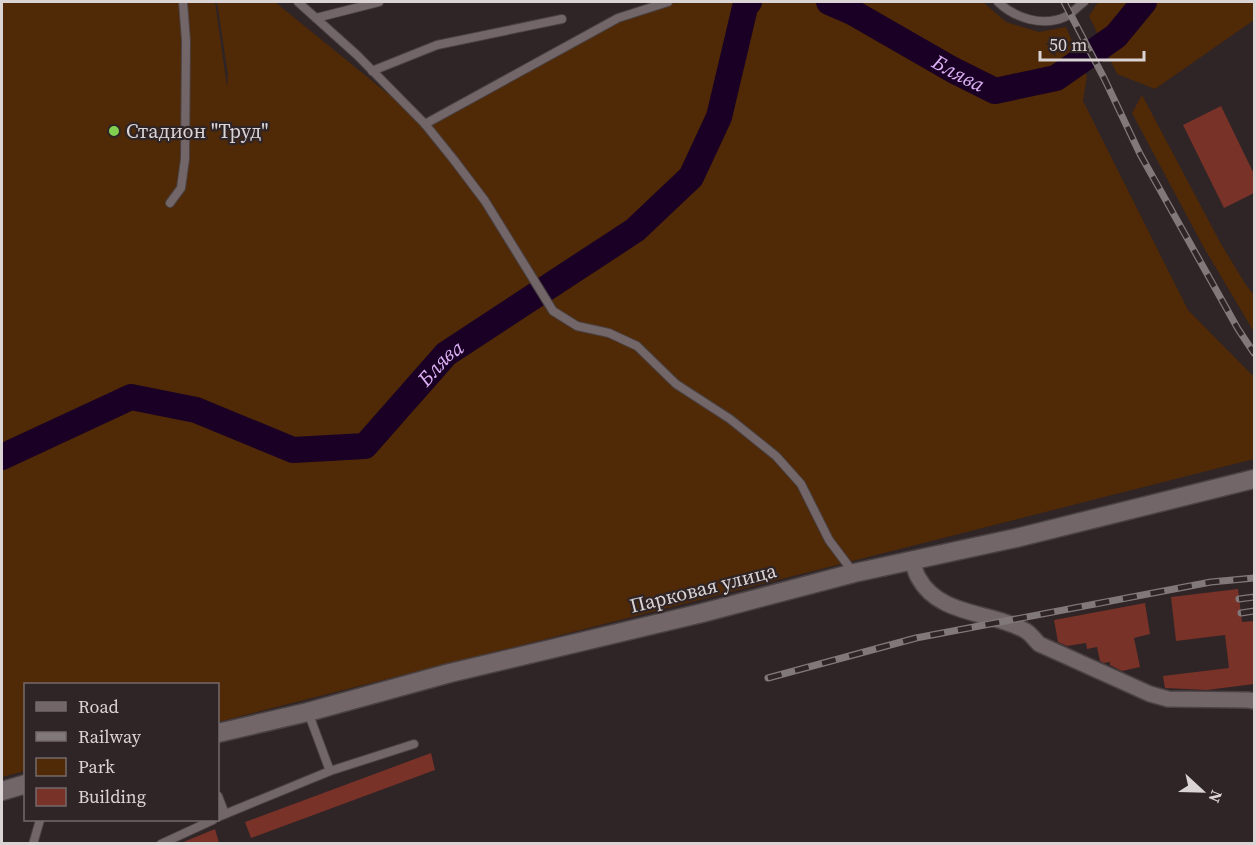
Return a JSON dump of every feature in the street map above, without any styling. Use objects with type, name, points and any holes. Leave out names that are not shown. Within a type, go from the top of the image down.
[{"type":"street","name":"Парковая улица","points":[[219,733],[854,573],[1016,538],[1254,479]]},
{"type":"street","points":[[912,559],[919,579],[937,599],[1027,632],[1039,644],[1131,686],[1168,699],[1254,701]]},
{"type":"street","points":[[2,791],[24,785]]},
{"type":"lane","points":[[170,203],[181,188],[185,159],[186,40],[183,2]]},
{"type":"lane","points":[[298,2],[425,124],[485,201],[553,311],[577,326],[609,333],[637,345],[676,384],[730,419],[776,456],[801,484],[829,540],[854,573]]},
{"type":"lane","points":[[316,18],[380,2]]},
{"type":"lane","points":[[425,124],[618,18],[668,2]]},
{"type":"lane","points":[[998,2],[1009,12],[1039,22],[1065,17],[1084,2]]},
{"type":"lane","points":[[372,71],[437,45],[562,19]]},
{"type":"lane","points":[[308,712],[330,771]]},
{"type":"lane","points":[[221,815],[330,771],[414,744]]},
{"type":"lane","points":[[33,843],[39,821]]},
{"type":"lane","points":[[160,843],[209,821]]},
{"type":"green space","points":[[2,2],[215,2],[227,87],[228,75],[217,2],[275,2],[425,124],[618,18],[677,2],[983,2],[1006,22],[1039,32],[1066,27],[1087,76],[1083,101],[1188,310],[1254,377],[1254,459],[219,722],[219,683],[24,683],[24,771],[2,777]]},
{"type":"green space","points":[[1098,2],[1254,2],[1254,20],[1155,89],[1117,74],[1089,16]]},
{"type":"green space","points":[[1142,95],[1221,244],[1254,295],[1254,332],[1203,246],[1132,113]]},
{"type":"building","points":[[1221,106],[1254,174],[1254,193],[1224,208],[1183,125]]},
{"type":"building","points":[[1238,589],[1242,622],[1254,621],[1254,684],[1207,690],[1165,688],[1163,676],[1229,668],[1225,635],[1176,641],[1171,597]]},
{"type":"building","points":[[1145,603],[1150,634],[1134,638],[1140,667],[1122,671],[1110,665],[1110,662],[1100,661],[1097,647],[1087,649],[1086,643],[1067,646],[1058,642],[1054,620]]},
{"type":"building","points":[[431,753],[435,770],[251,838],[245,822]]},
{"type":"building","points":[[215,829],[219,843],[181,843]]},
{"type":"waterway","name":"Блява","points":[[2,457],[131,397],[196,410],[293,450],[365,446],[446,354],[635,230],[691,177],[719,117],[746,3],[749,2]]},
{"type":"waterway","name":"Блява","points":[[829,2],[852,12],[953,70],[995,91],[1056,78],[1116,36],[1144,2]]},
{"type":"railway","points":[[1064,2],[1140,154],[1238,329],[1254,353]]},
{"type":"railway","points":[[768,678],[916,638],[1211,582],[1254,578]]},
{"type":"railway","points":[[1239,599],[1254,597]]},
{"type":"railway","points":[[1241,613],[1254,611]]},
{"type":"place","name":"Стадион \"Труд\"","points":[[114,131]]}]
